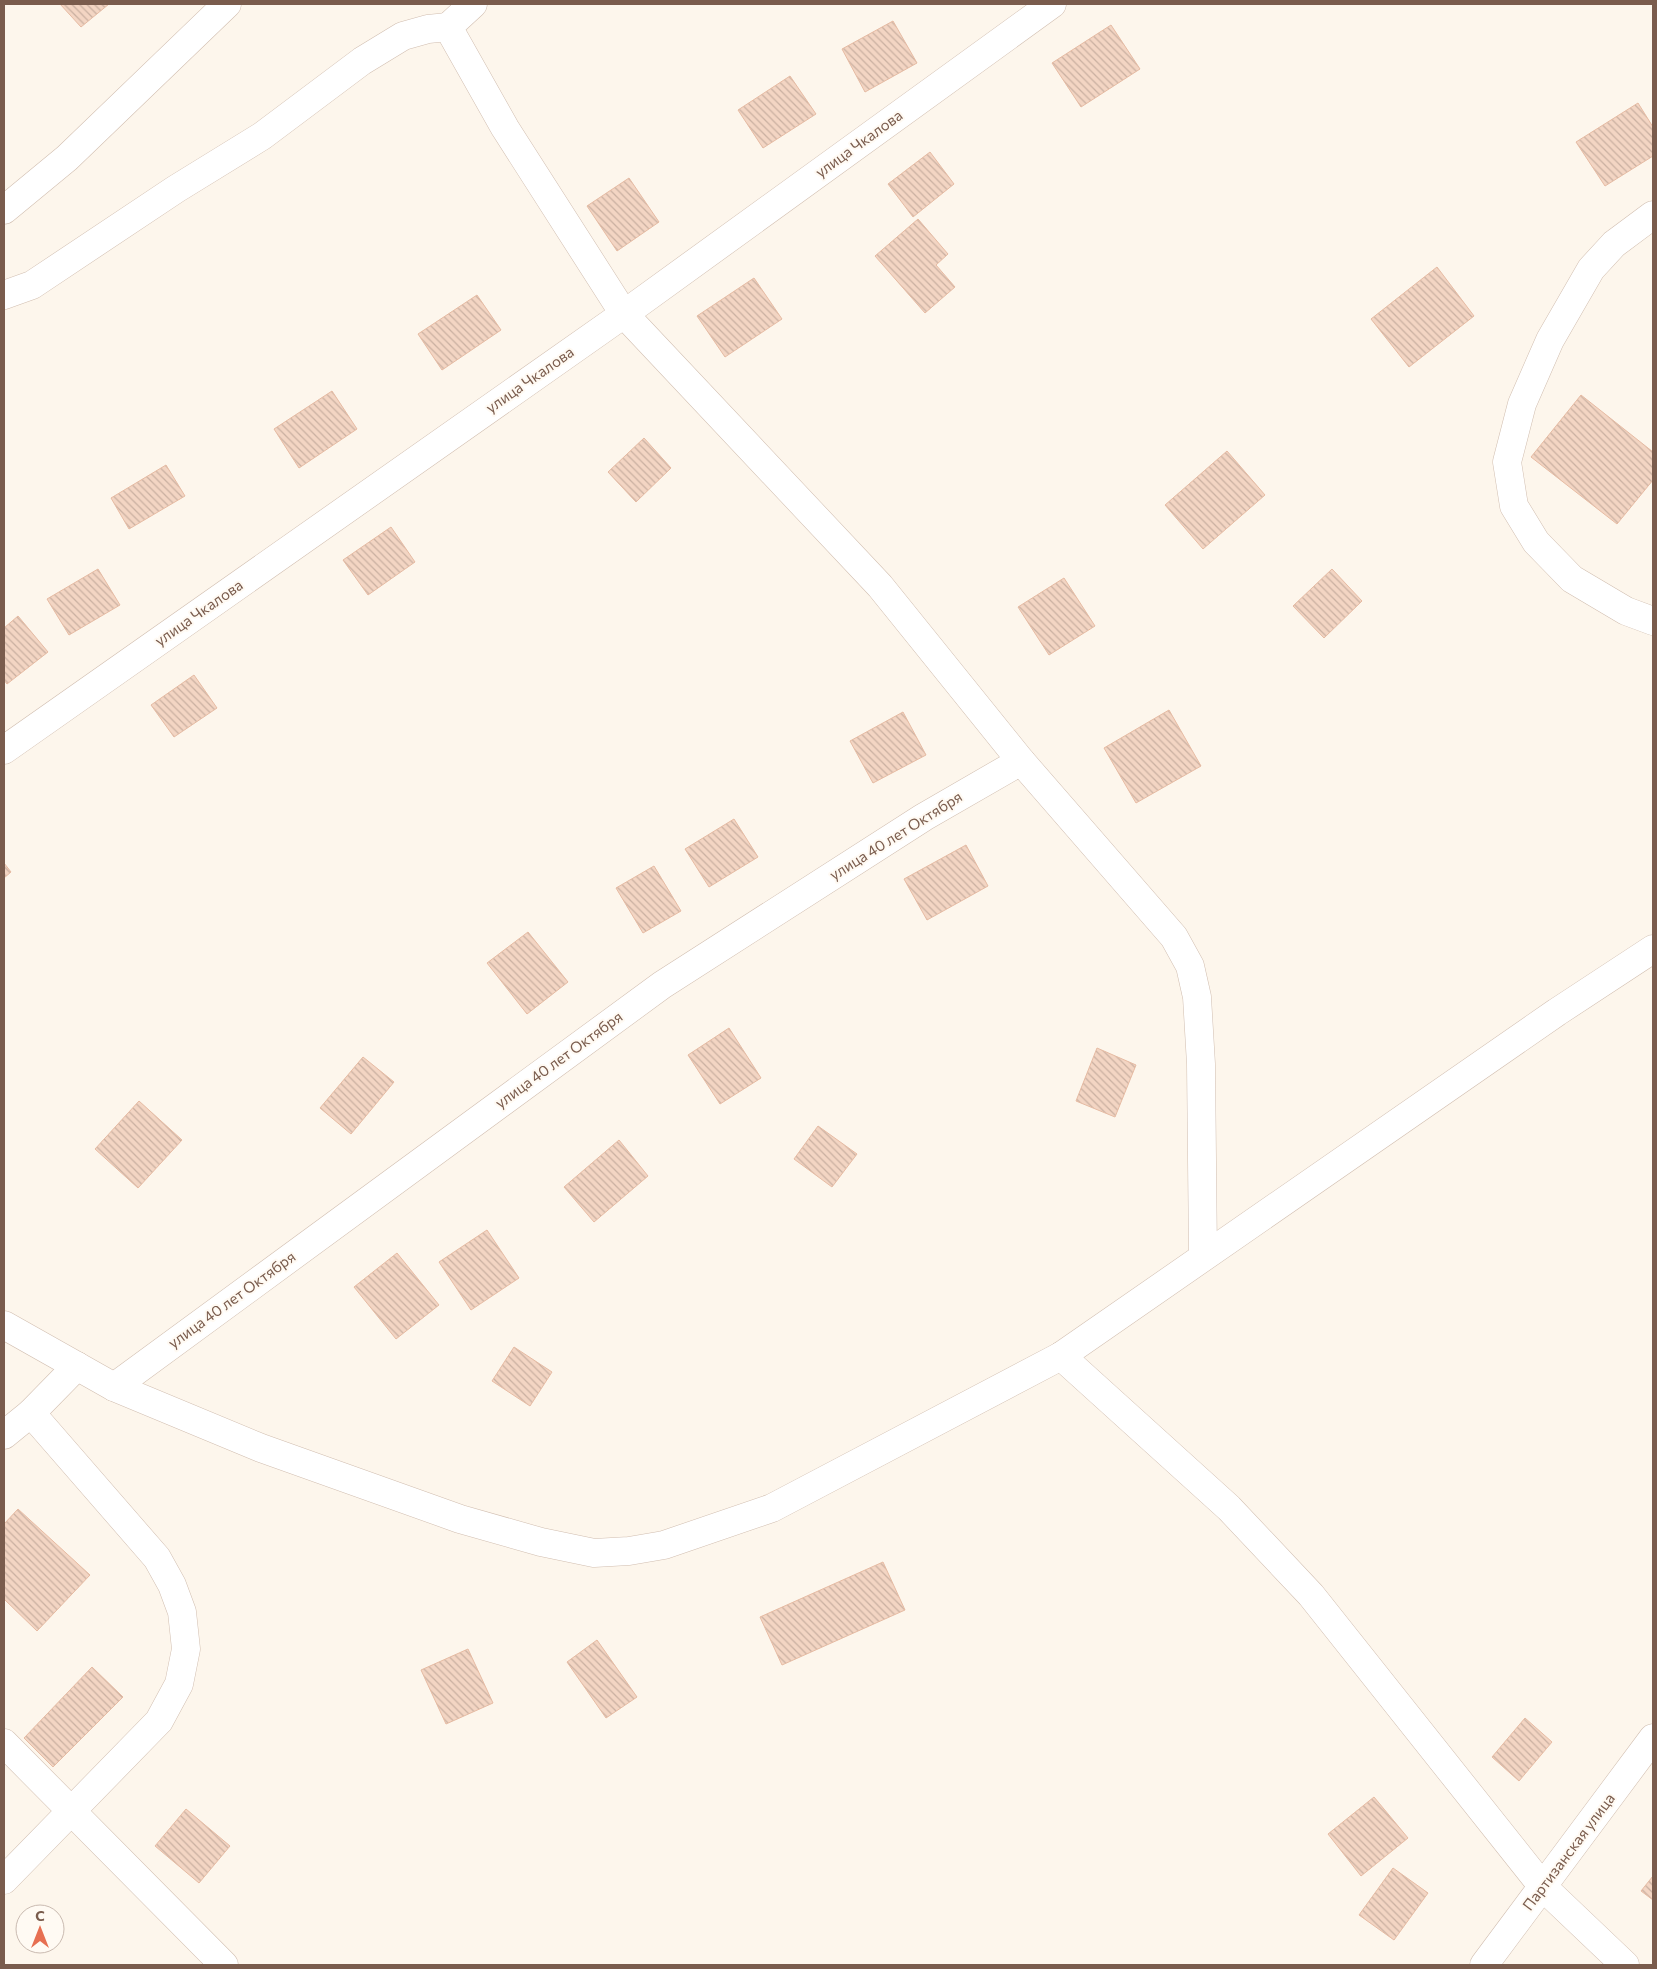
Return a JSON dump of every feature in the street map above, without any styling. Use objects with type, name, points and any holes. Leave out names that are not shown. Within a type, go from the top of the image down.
[{"type":"street","points":[[4,210],[67,158],[227,4]]},
{"type":"street","points":[[4,295],[32,285],[176,189],[262,136],[362,61],[403,36],[428,29],[448,27],[473,4]]},
{"type":"street","name":"улица Чкалова","points":[[4,750],[624,314],[1052,4]]},
{"type":"street","points":[[448,27],[506,128],[624,314],[880,586],[1021,761],[1174,937],[1190,966],[1197,997],[1201,1064],[1203,1256]]},
{"type":"street","points":[[1653,214],[1614,244],[1586,277],[1550,340],[1522,404],[1506,462],[1514,506],[1536,542],[1572,579],[1626,610],[1653,621]]},
{"type":"street","name":"улица 40 лет Октября","points":[[114,1387],[662,985],[924,817],[1021,761]]},
{"type":"street","points":[[4,1325],[114,1387],[261,1448],[460,1519],[541,1542],[594,1553],[629,1551],[664,1545],[772,1508],[1062,1356],[1203,1256],[1557,1012],[1653,949]]},
{"type":"street","points":[[1062,1356],[1229,1508],[1312,1595],[1543,1887],[1625,1965]]},
{"type":"street","points":[[4,1435],[31,1413],[77,1366]]},
{"type":"street","points":[[4,1880],[69,1811],[159,1721],[180,1684],[186,1649],[182,1612],[172,1585],[157,1558],[31,1413]]},
{"type":"street","name":"Партизанская улица","points":[[1484,1965],[1653,1738]]},
{"type":"street","points":[[4,1743],[69,1811],[224,1965]]},
{"type":"building","points":[[60,4],[109,4],[81,27]]},
{"type":"building","points":[[893,21],[917,63],[865,92],[842,49]]},
{"type":"building","points":[[1111,25],[1140,69],[1081,107],[1052,63]]},
{"type":"building","points":[[790,76],[816,114],[763,148],[738,110]]},
{"type":"building","points":[[1638,103],[1653,127],[1653,156],[1605,186],[1576,142]]},
{"type":"building","points":[[930,152],[954,184],[913,217],[888,184]]},
{"type":"building","points":[[629,178],[659,222],[617,251],[587,206]]},
{"type":"building","points":[[918,219],[948,254],[936,265],[955,287],[925,313],[875,256]]},
{"type":"building","points":[[1437,267],[1474,316],[1409,367],[1371,319]]},
{"type":"building","points":[[754,278],[782,319],[725,357],[697,316]]},
{"type":"building","points":[[477,295],[501,330],[442,370],[418,334]]},
{"type":"building","points":[[332,391],[357,429],[299,468],[274,429]]},
{"type":"building","points":[[1581,395],[1653,452],[1653,480],[1617,524],[1531,457]]},
{"type":"building","points":[[644,438],[671,468],[636,502],[608,472]]},
{"type":"building","points":[[1227,451],[1265,495],[1203,549],[1165,505]]},
{"type":"building","points":[[166,465],[185,496],[129,529],[111,498]]},
{"type":"building","points":[[391,527],[415,562],[368,595],[343,560]]},
{"type":"building","points":[[98,569],[120,605],[69,635],[47,599]]},
{"type":"building","points":[[1332,569],[1362,601],[1324,638],[1293,606]]},
{"type":"building","points":[[1064,578],[1095,626],[1049,655],[1018,607]]},
{"type":"building","points":[[18,616],[48,652],[7,684],[4,680],[4,628]]},
{"type":"building","points":[[194,675],[217,708],[174,737],[151,705]]},
{"type":"building","points":[[1169,710],[1201,766],[1136,803],[1104,748]]},
{"type":"building","points":[[903,712],[926,755],[873,783],[850,741]]},
{"type":"building","points":[[734,819],[758,857],[709,887],[685,849]]},
{"type":"building","points":[[966,845],[988,886],[927,920],[904,879]]},
{"type":"building","points":[[4,863],[11,872],[4,878]]},
{"type":"building","points":[[654,866],[681,911],[643,933],[616,888]]},
{"type":"building","points":[[528,932],[568,982],[527,1014],[487,963]]},
{"type":"building","points":[[729,1028],[761,1078],[720,1104],[688,1055]]},
{"type":"building","points":[[1097,1048],[1136,1065],[1115,1117],[1076,1101]]},
{"type":"building","points":[[363,1057],[394,1082],[351,1134],[320,1108]]},
{"type":"building","points":[[139,1101],[182,1140],[138,1188],[95,1149]]},
{"type":"building","points":[[818,1126],[857,1154],[832,1187],[794,1159]]},
{"type":"building","points":[[619,1140],[648,1176],[594,1222],[564,1187]]},
{"type":"building","points":[[487,1230],[519,1278],[471,1310],[439,1262]]},
{"type":"building","points":[[397,1253],[439,1305],[396,1339],[354,1287]]},
{"type":"building","points":[[514,1347],[552,1372],[530,1406],[492,1381]]},
{"type":"building","points":[[18,1509],[90,1575],[37,1631],[4,1599],[4,1524]]},
{"type":"building","points":[[883,1562],[905,1610],[782,1665],[760,1617]]},
{"type":"building","points":[[597,1640],[637,1697],[606,1718],[567,1662]]},
{"type":"building","points":[[468,1649],[493,1703],[446,1724],[421,1670]]},
{"type":"building","points":[[92,1667],[123,1697],[53,1767],[24,1738]]},
{"type":"building","points":[[1525,1718],[1552,1742],[1519,1781],[1492,1757]]},
{"type":"building","points":[[1374,1797],[1408,1838],[1361,1876],[1328,1834]]},
{"type":"building","points":[[186,1809],[230,1846],[199,1883],[155,1846]]},
{"type":"building","points":[[1393,1868],[1428,1893],[1394,1940],[1359,1915]]},
{"type":"building","points":[[1653,1876],[1653,1900],[1641,1891]]}]
